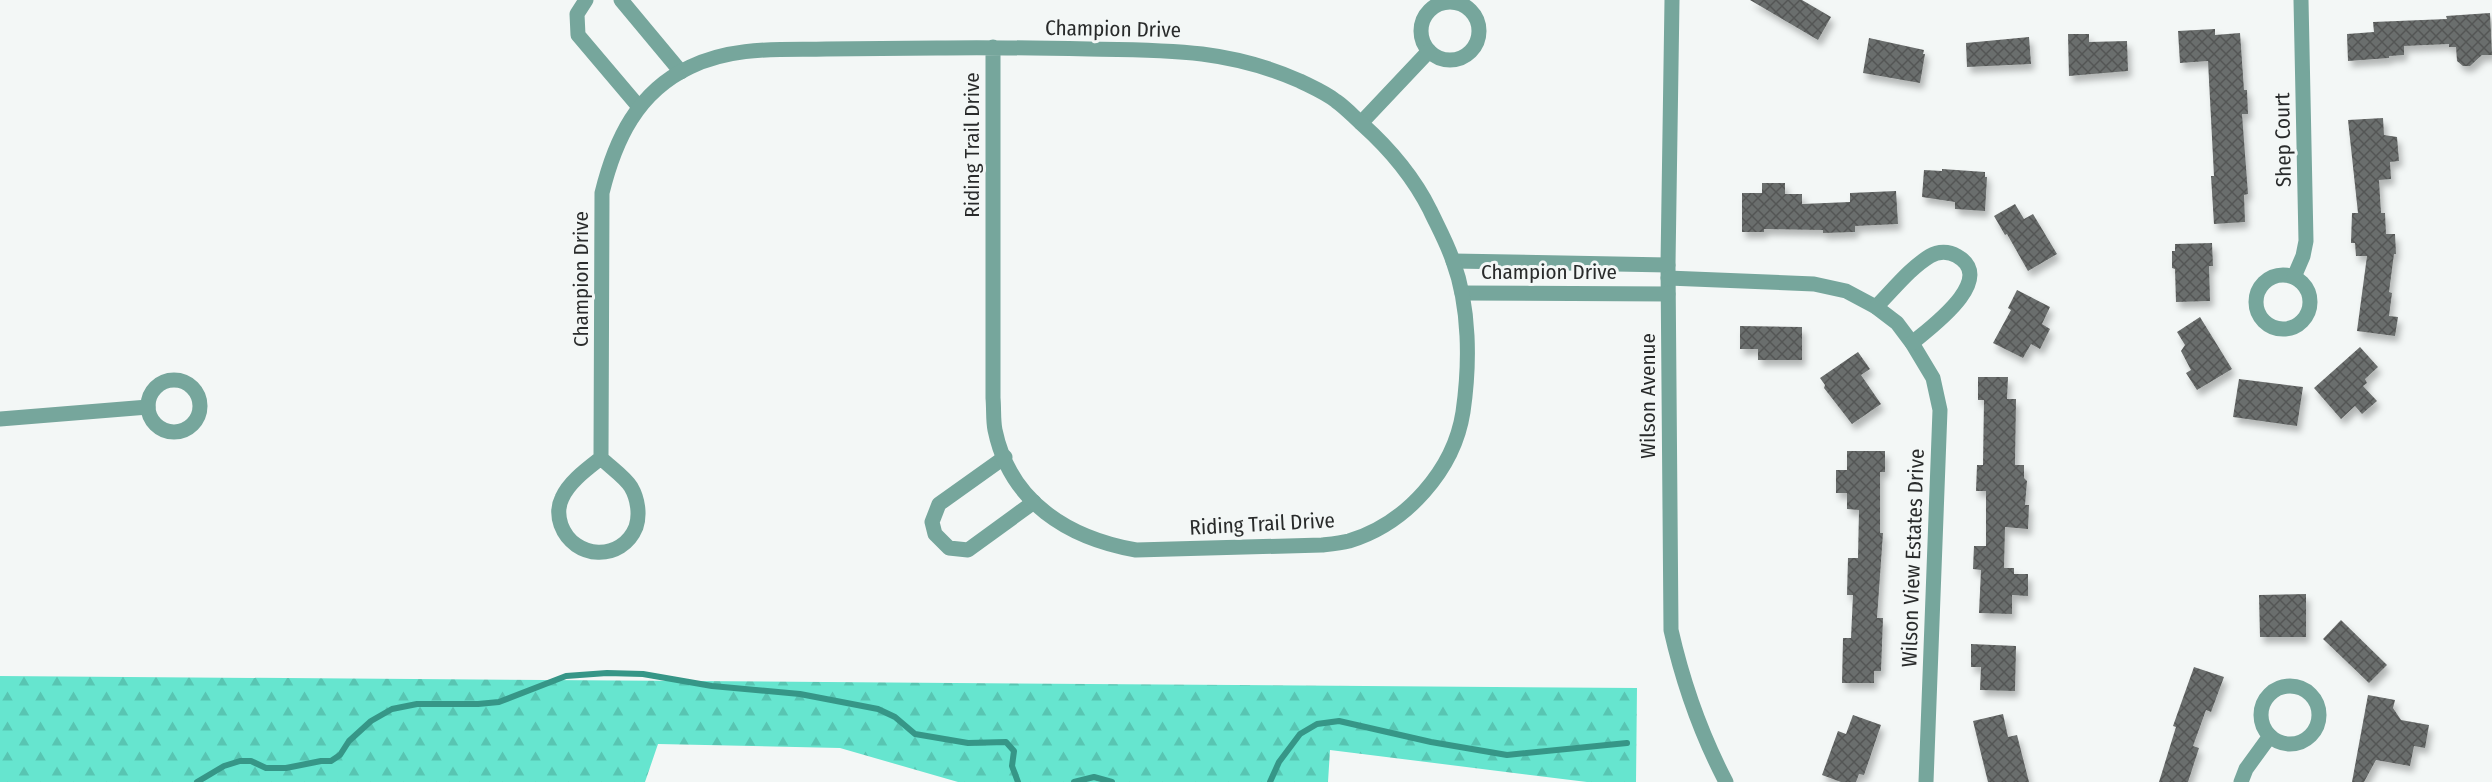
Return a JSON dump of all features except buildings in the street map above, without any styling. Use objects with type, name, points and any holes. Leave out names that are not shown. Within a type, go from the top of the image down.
[{"type":"street","points":[[586,0],[577,14],[578,35],[639,107]]},
{"type":"street","points":[[621,0],[681,72]]},
{"type":"street","name":"Wilson Avenue","points":[[1672,0],[1668,279],[1671,630],[1680,672],[1708,747],[1726,782]]},
{"type":"street","name":"Shep Court","points":[[2294,277],[2303,256],[2306,241],[2301,0]]},
{"type":"street","name":"Champion Drive","points":[[601,458],[602,193],[608,168],[626,125],[639,107],[664,84],[681,72],[703,62],[751,50],[993,47],[1179,50],[1248,62],[1311,86],[1336,100],[1403,164],[1421,192],[1453,261],[1462,293],[1668,279]]},
{"type":"street","name":"Riding Trail Drive","points":[[993,47],[993,398],[995,430],[1005,457],[1023,492],[1057,522],[1108,545],[1136,550],[1322,545],[1350,540],[1380,527],[1407,508],[1430,485],[1449,456],[1460,428],[1467,362],[1462,293]]},
{"type":"street","points":[[1361,123],[1429,51]]},
{"type":"street","points":[[1876,307],[1930,256],[1947,252],[1964,260],[1970,274],[1968,286],[1955,304],[1912,342]]},
{"type":"street","name":"Champion Drive","points":[[1453,261],[1668,279]]},
{"type":"street","name":"Wilson View Estates Drive","points":[[1668,279],[1814,284],[1846,291],[1876,307],[1897,323],[1912,342],[1933,378],[1940,410],[1926,782]]},
{"type":"street","points":[[0,418],[148,408]]},
{"type":"street","points":[[1005,457],[939,504],[932,522],[935,534],[949,548],[968,550],[1034,502]]},
{"type":"street","points":[[601,458],[630,486],[639,518],[634,531],[618,547],[607,551],[591,551],[578,548],[566,536],[558,516],[561,498],[570,486],[601,458]]},
{"type":"street","points":[[2241,782],[2246,769],[2270,736]]},
{"type":"green space","points":[[0,676],[1637,688],[1636,782],[1587,782],[1330,750],[1328,782],[958,782],[840,748],[658,744],[645,782],[0,782]]},
{"type":"waterway","points":[[197,782],[224,766],[240,761],[251,761],[266,768],[286,768],[331,761],[340,755],[349,741],[371,721],[392,709],[417,704],[499,702],[566,676],[607,673],[643,674],[712,686],[800,694],[878,709],[895,717],[915,734],[968,743],[1006,742],[1014,751],[1012,766],[1018,782]]},
{"type":"waterway","points":[[1270,782],[1279,762],[1300,734],[1317,724],[1339,721],[1431,742],[1507,755],[1627,743]]},
{"type":"waterway","points":[[1074,782],[1094,777],[1112,782]]}]
